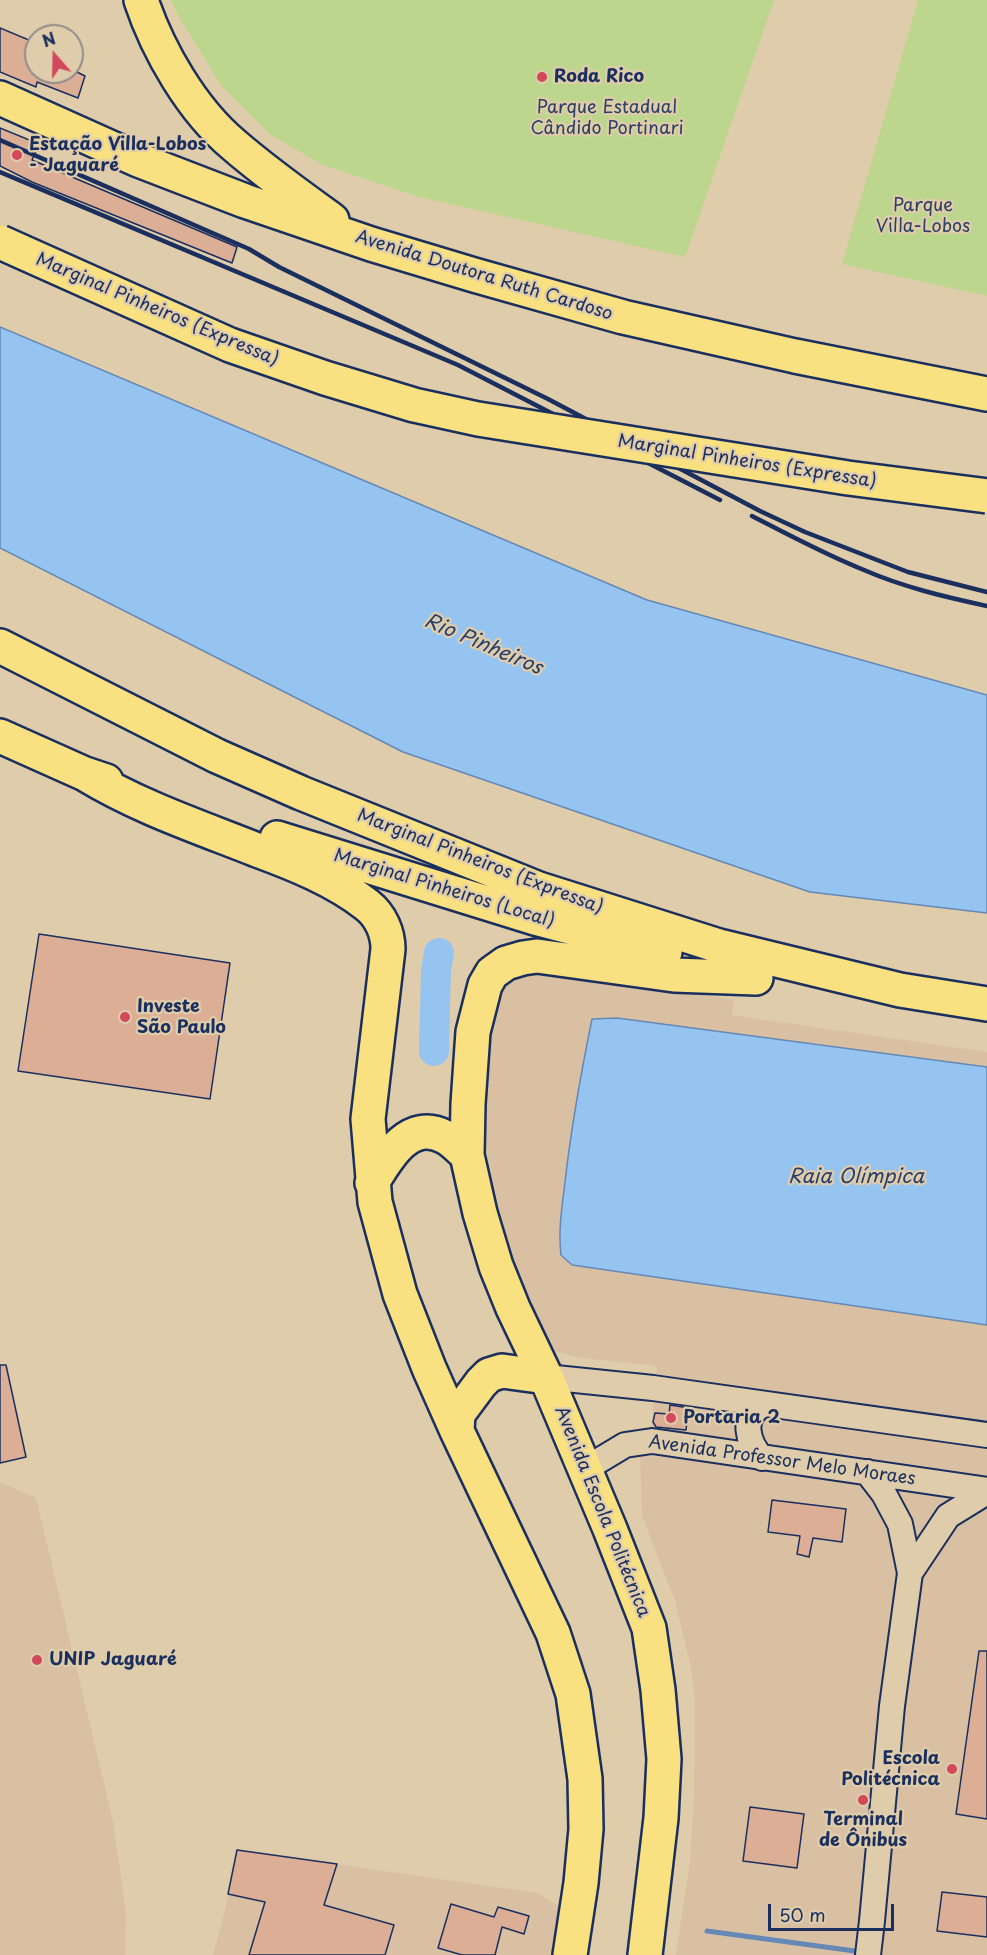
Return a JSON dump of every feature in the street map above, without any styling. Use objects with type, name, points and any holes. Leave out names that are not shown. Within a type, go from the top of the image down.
[{"type":"highway","points":[[141,0],[166,57],[188,93],[215,126],[233,144],[349,235]]},
{"type":"highway","name":"Avenida Doutora Ruth Cardoso","points":[[0,98],[136,159],[245,201],[474,275],[623,317],[795,356],[987,394]]},
{"type":"highway","name":"Marginal Pinheiros (Expressa)","points":[[0,242],[230,345],[324,378],[414,405],[478,419],[848,478],[987,496]]},
{"type":"highway","name":"Marginal Pinheiros (Expressa)","points":[[0,646],[217,756],[301,793],[539,889],[719,946],[900,990],[987,1004]]},
{"type":"highway","name":"Marginal Pinheiros (Local)","points":[[0,736],[86,774],[264,834],[535,918],[756,978],[900,990]]},
{"type":"highway","points":[[86,774],[130,799],[296,865],[332,883],[368,906],[386,932],[388,949],[368,1119],[372,1183],[385,1244],[400,1294],[457,1431],[553,1633],[573,1694],[585,1779],[586,1829],[581,1883],[570,1955]]},
{"type":"highway","name":"Avenida Escola Politécnica","points":[[645,1955],[661,1818],[664,1759],[658,1690],[649,1628],[628,1570],[546,1377],[513,1308],[496,1266],[480,1213],[467,1155],[473,1032],[485,985],[492,973],[506,963],[523,958],[537,956],[674,975],[756,978]]},
{"type":"highway","points":[[372,1183],[393,1149],[415,1134],[431,1133],[444,1136],[467,1155]]},
{"type":"highway","points":[[457,1431],[458,1414],[489,1375],[502,1371],[546,1377]]},
{"type":"street","points":[[546,1377],[653,1388],[987,1435]]},
{"type":"street","points":[[762,1405],[751,1413],[748,1422],[752,1448],[762,1458]]},
{"type":"street","name":"Avenida Professor Melo Moraes","points":[[585,1469],[625,1444],[652,1441],[987,1491]]},
{"type":"street","points":[[867,1472],[884,1494],[900,1524],[910,1572],[892,1706],[867,1955]]},
{"type":"street","points":[[910,1572],[948,1516],[987,1491]]},
{"type":"shaded area","points":[[529,966],[734,1000],[732,1015],[987,1052],[987,1955],[676,1955],[690,1861],[694,1796],[695,1699],[690,1664],[675,1601],[642,1516],[640,1456],[677,1458],[680,1433],[651,1430],[657,1366],[581,1358],[546,1349],[515,1273],[492,1195],[482,1109],[489,1038],[497,990],[509,976]]},
{"type":"shaded area","name":"UNIP Jaguaré","points":[[0,1482],[36,1498],[113,1821],[126,1912],[125,1955],[0,1955]]},
{"type":"shaded area","points":[[237,1850],[538,1893],[560,1907],[551,1955],[213,1955]]},
{"type":"green space","name":"Parque Estadual Cândido Portinari","points":[[171,0],[774,0],[685,257],[419,197],[323,165],[271,135],[221,85]]},
{"type":"green space","name":"Parque Villa-Lobos","points":[[918,0],[987,0],[987,296],[842,264]]},
{"type":"water","name":"Rio Pinheiros","points":[[0,327],[647,600],[987,695],[987,913],[810,892],[403,752],[0,548]]},
{"type":"water","name":"Raia Olímpica","points":[[617,1018],[987,1067],[987,1325],[572,1265],[561,1255],[560,1228],[567,1162],[580,1080],[592,1019]]},
{"type":"building","points":[[0,28],[24,38],[24,82],[0,72]]},
{"type":"building","points":[[42,84],[82,84],[78,98]]},
{"type":"building","points":[[0,128],[39,144],[32,160],[237,247],[232,263],[32,182],[0,166]]},
{"type":"building","name":"Investe São Paulo","points":[[39,934],[230,963],[210,1099],[18,1071]]},
{"type":"building","points":[[0,1365],[6,1365],[26,1457],[0,1463]]},
{"type":"building","name":"Portaria 2","points":[[670,1405],[683,1407],[688,1412],[686,1430],[656,1427],[653,1422],[655,1413],[669,1414]]},
{"type":"building","points":[[772,1500],[846,1509],[842,1542],[813,1538],[809,1557],[797,1554],[800,1536],[768,1532]]},
{"type":"building","points":[[979,1651],[987,1651],[987,1819],[956,1814]]},
{"type":"building","points":[[750,1807],[804,1814],[797,1868],[743,1861]]},
{"type":"building","points":[[237,1850],[337,1864],[324,1905],[394,1925],[385,1955],[249,1955],[265,1902],[228,1894]]},
{"type":"building","points":[[942,1892],[987,1897],[987,1937],[937,1931]]},
{"type":"building","points":[[451,1904],[494,1917],[498,1907],[529,1916],[524,1934],[502,1927],[495,1955],[462,1955],[438,1948]]},
{"type":"waterway","points":[[434,1051],[436,971],[439,953]]},
{"type":"waterway","points":[[707,1931],[862,1952]]},
{"type":"railway","points":[[0,140],[249,249],[279,267],[548,399],[760,511],[805,532],[908,572],[987,592]]},
{"type":"railway","points":[[0,172],[458,365],[720,500]]},
{"type":"railway","points":[[752,516],[822,551],[894,582],[987,606]]},
{"type":"place","name":"Roda Rico","points":[[542,77]]},
{"type":"place","name":"Estação Villa-Lobos - Jaguaré","points":[[17,155]]},
{"type":"place","name":"Investe São Paulo","points":[[125,1017]]},
{"type":"place","name":"Portaria 2","points":[[671,1418]]},
{"type":"place","name":"UNIP Jaguaré","points":[[37,1660]]},
{"type":"place","name":"Escola Politécnica","points":[[952,1769]]},
{"type":"place","name":"Terminal de Ônibus","points":[[863,1800]]}]
